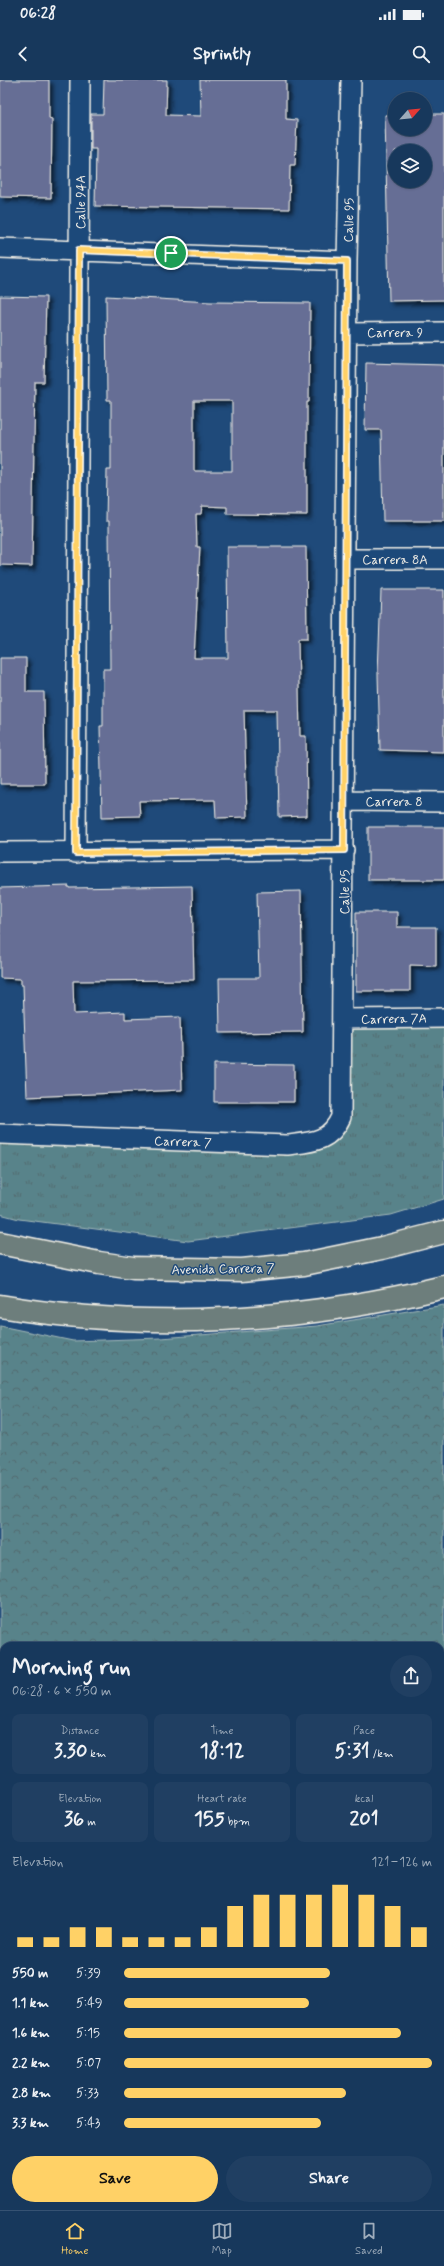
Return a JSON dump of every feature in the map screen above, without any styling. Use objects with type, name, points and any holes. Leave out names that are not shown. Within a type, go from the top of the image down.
[{"type":"main road","name":"Avenida Carrera 7","points":[[0,1243],[99,1263],[133,1268],[242,1270],[304,1264],[382,1248],[444,1232]]},
{"type":"main road","points":[[0,1306],[75,1316],[128,1320],[231,1318],[359,1306],[444,1287]]},
{"type":"street","name":"Calle 94A","points":[[76,853],[80,80]]},
{"type":"street","name":"Calle 95","points":[[343,1104],[347,261],[351,80]]},
{"type":"street","points":[[0,248],[347,261]]},
{"type":"street","name":"Carrera 9","points":[[347,333],[444,332]]},
{"type":"street","name":"Carrera 8A","points":[[346,559],[444,559]]},
{"type":"street","name":"Carrera 8","points":[[344,801],[444,802]]},
{"type":"street","points":[[0,852],[76,853],[344,850]]},
{"type":"street","name":"Carrera 7A","points":[[343,1019],[444,1018]]},
{"type":"street","name":"Carrera 7","points":[[0,1134],[287,1145],[308,1143],[324,1138],[335,1130],[341,1117],[343,1104]]},
{"type":"green space","points":[[444,1018],[444,1199],[391,1215],[188,1241],[19,1219],[0,1214],[0,1134],[287,1145],[335,1130],[343,1019]]},
{"type":"green space","points":[[444,1305],[444,1642],[0,1642],[0,1326],[73,1341],[161,1338],[317,1326]]},
{"type":"building","points":[[0,80],[49,80],[49,118],[52,119],[51,198],[0,197]]},
{"type":"building","points":[[104,80],[167,80],[166,115],[201,116],[200,80],[286,80],[286,119],[297,120],[295,165],[290,165],[289,209],[95,206],[96,149],[91,149],[91,114],[103,114]]},
{"type":"building","points":[[432,114],[444,114],[444,300],[389,301],[385,115],[388,115],[388,136],[432,136]]},
{"type":"building","points":[[0,296],[46,297],[44,382],[35,382],[32,566],[0,565]]},
{"type":"building","points":[[106,296],[210,302],[310,303],[309,402],[307,402],[307,515],[227,514],[227,507],[202,506],[201,514],[196,514],[197,547],[200,547],[194,658],[228,658],[227,547],[306,547],[307,639],[298,639],[300,736],[306,736],[307,816],[279,817],[277,710],[244,710],[247,817],[216,818],[215,800],[139,801],[140,816],[102,817],[100,726],[103,726],[103,669],[110,669],[109,521],[106,521],[107,470],[111,470],[111,400],[107,400]],"holes":[[[194,401],[232,401],[232,471],[194,471]]]},
{"type":"building","points":[[366,363],[444,365],[444,521],[383,521],[381,430],[365,430]]},
{"type":"building","points":[[381,590],[444,590],[444,752],[380,750],[378,674]]},
{"type":"building","points":[[0,658],[26,658],[26,692],[44,692],[45,784],[0,784]]},
{"type":"building","points":[[368,827],[444,827],[444,880],[368,880]]},
{"type":"building","points":[[69,886],[69,888],[192,886],[194,980],[73,981],[74,1014],[125,1012],[125,1019],[180,1017],[182,1090],[27,1097],[23,985],[21,985],[21,979],[0,978],[0,888]]},
{"type":"building","points":[[301,891],[303,1032],[220,1033],[219,978],[259,978],[257,892]]},
{"type":"building","points":[[356,912],[397,912],[397,927],[436,927],[436,966],[410,965],[410,991],[356,991]]},
{"type":"building","points":[[214,1064],[294,1065],[294,1102],[214,1102]]},
{"type":"route","points":[[79,250],[171,253],[347,261],[344,850],[76,853],[79,250]]}]
